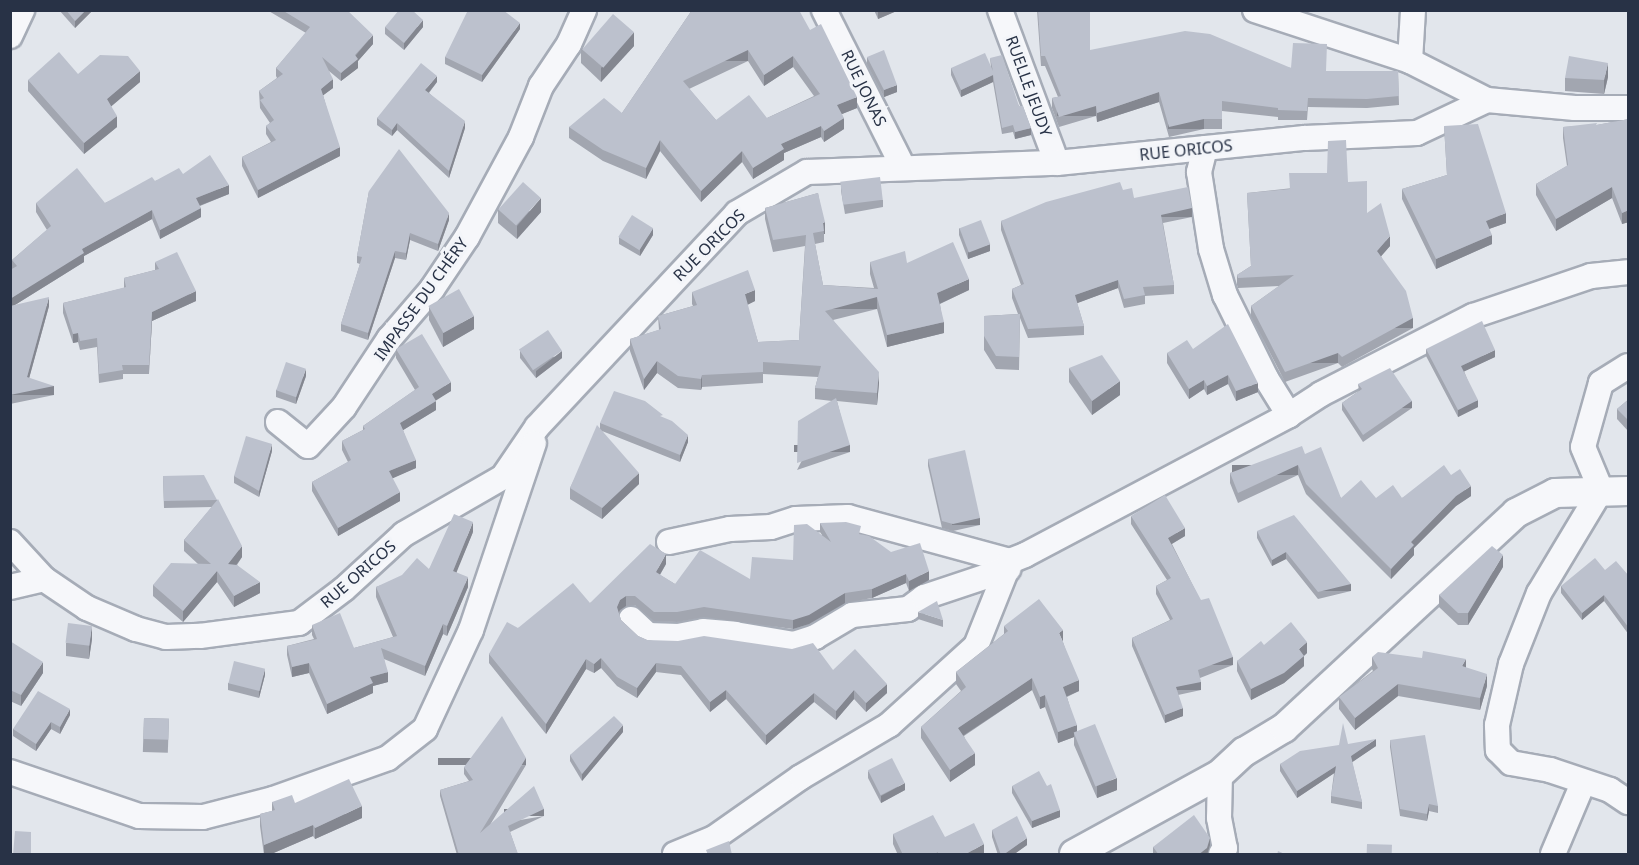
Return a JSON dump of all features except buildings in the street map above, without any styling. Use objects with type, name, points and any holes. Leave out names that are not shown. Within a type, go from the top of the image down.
[{"type":"street","points":[[10,36],[22,10]]},
{"type":"street","name":"IMPASSE DU CHÉRY","points":[[278,422],[308,446],[344,407],[389,339],[432,289],[467,237],[520,137],[541,86],[569,44],[584,10]]},
{"type":"street","name":"RUE JONAS","points":[[824,10],[903,167]]},
{"type":"street","name":"RUELLE JEUDY","points":[[1000,10],[1057,163]]},
{"type":"street","points":[[1256,10],[1410,62],[1487,100],[1575,108],[1629,108]]},
{"type":"street","points":[[1410,62],[1413,10]]},
{"type":"street","name":"RUE ORICOS","points":[[10,542],[44,579],[87,608],[136,629],[165,637],[200,636],[299,623],[344,588],[404,534],[503,477],[537,428],[737,213],[807,172],[1057,163],[1305,138],[1417,133],[1487,100]]},
{"type":"street","points":[[1204,148],[1198,172],[1211,249],[1225,295],[1266,378],[1289,415]]},
{"type":"street","points":[[631,619],[648,635],[678,636],[703,631],[794,644],[815,637],[852,615],[908,609],[924,597],[1009,565],[1289,415],[1321,394],[1473,316],[1591,276],[1629,272]]},
{"type":"street","points":[[1615,491],[1583,447],[1601,383],[1629,366]]},
{"type":"street","points":[[10,772],[139,816],[203,817],[273,799],[388,758],[425,729],[471,630],[533,453],[537,428]]},
{"type":"street","points":[[1074,855],[1220,774],[1244,752],[1284,728],[1516,513],[1555,493],[1615,491]]},
{"type":"street","points":[[1615,491],[1539,593],[1511,664],[1497,725],[1498,750],[1511,764],[1550,770],[1583,783],[1610,790],[1629,802]]},
{"type":"street","points":[[669,542],[730,529],[771,527],[796,519],[848,517],[1009,565]]},
{"type":"street","points":[[675,855],[714,838],[801,777],[889,725],[976,646],[1009,565]]},
{"type":"street","points":[[10,587],[44,579]]},
{"type":"street","points":[[1220,774],[1219,818],[1225,848],[1221,855]]},
{"type":"street","points":[[1553,855],[1583,783]]}]
